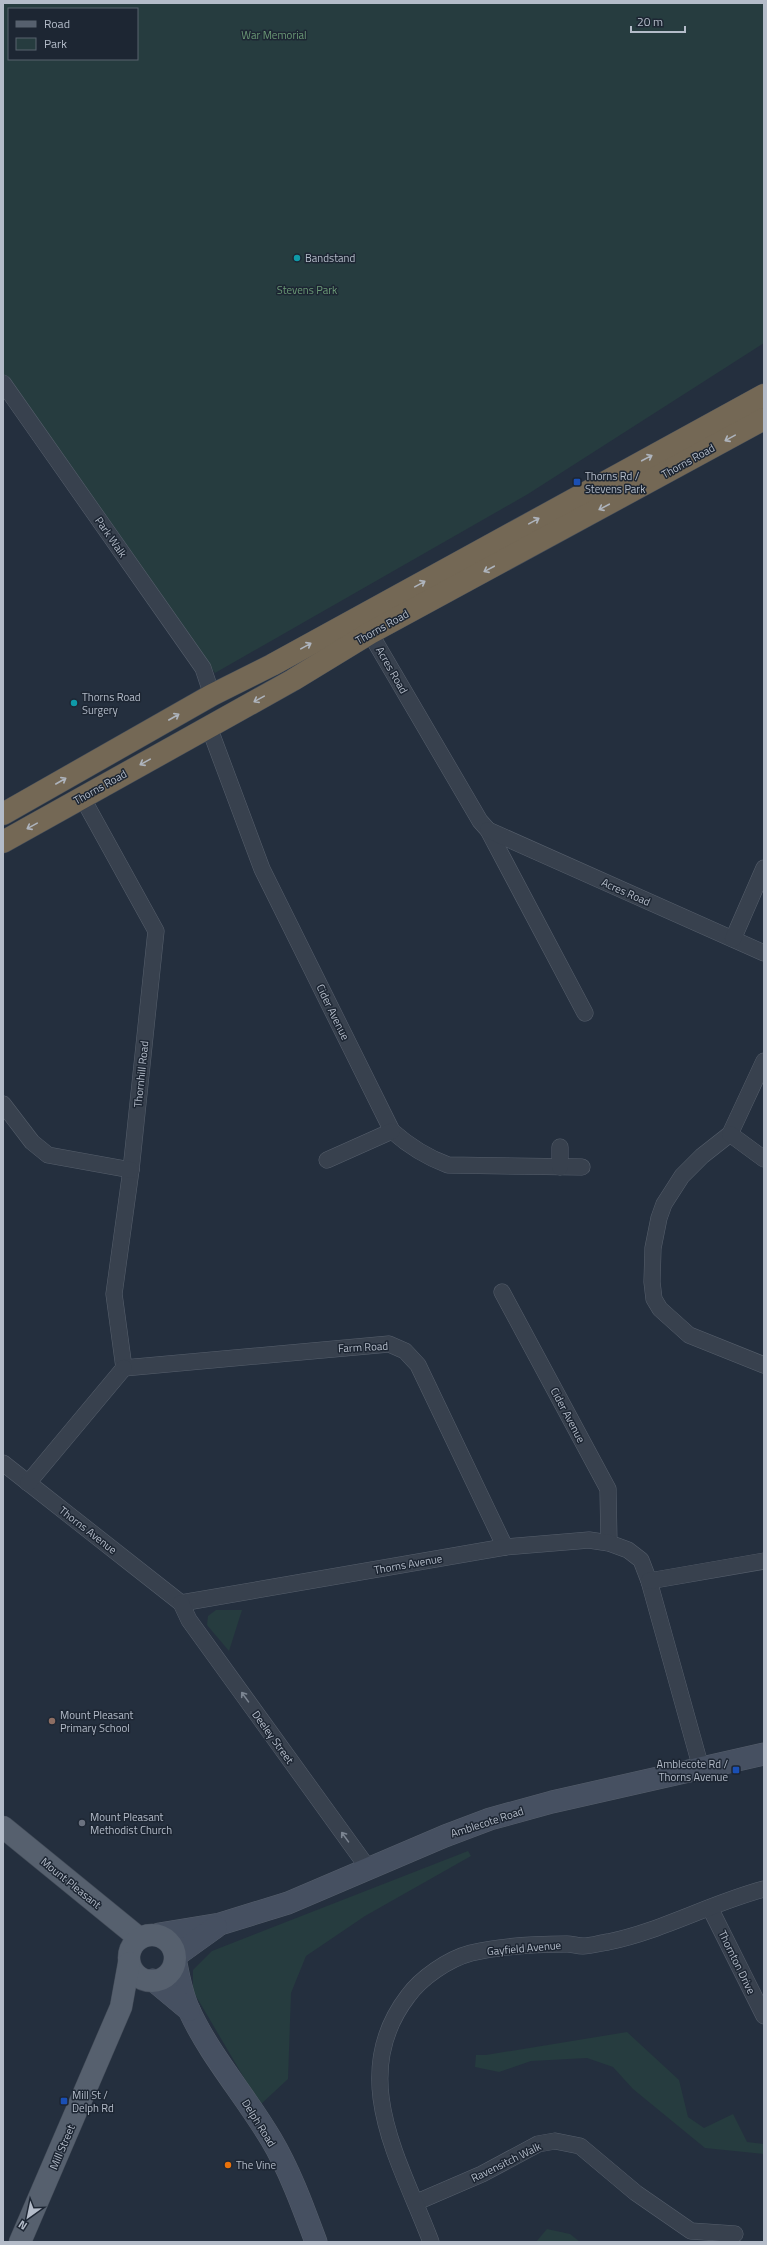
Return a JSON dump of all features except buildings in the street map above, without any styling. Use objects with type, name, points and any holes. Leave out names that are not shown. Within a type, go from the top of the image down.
[{"type":"highway","name":"Thorns Road","points":[[3,814],[212,695],[286,657],[764,395]]},
{"type":"highway","name":"Thorns Road","points":[[3,842],[293,680],[370,633],[764,419]]},
{"type":"main road","name":"Mount Pleasant","points":[[3,1827],[149,1936]]},
{"type":"main road","points":[[149,1936],[170,1943],[176,1959],[171,1973],[164,1978],[150,1980],[134,1972],[129,1963],[129,1954],[133,1944],[149,1936]]},
{"type":"main road","name":"Mill Street","points":[[20,2242],[121,2007],[129,1963]]},
{"type":"main road","name":"Mill Street","points":[[121,2007],[150,1980]]},
{"type":"street","name":"Park Walk","points":[[3,383],[202,668],[212,695]]},
{"type":"street","name":"Acres Road","points":[[370,633],[480,821],[488,830],[585,1013]]},
{"type":"street","name":"Cider Avenue","points":[[209,727],[262,868],[392,1131],[410,1147],[430,1159],[448,1165],[582,1167]]},
{"type":"street","name":"Thornhill Road","points":[[82,798],[156,931],[131,1170],[114,1294],[124,1368]]},
{"type":"street","name":"Acres Road","points":[[488,830],[764,953]]},
{"type":"street","points":[[733,939],[764,868]]},
{"type":"street","points":[[764,1061],[730,1134],[702,1156],[682,1176],[664,1204],[658,1218],[653,1248],[654,1293],[660,1310],[688,1334],[764,1365]]},
{"type":"street","points":[[3,1104],[32,1142],[48,1155],[131,1170]]},
{"type":"street","points":[[327,1160],[392,1131]]},
{"type":"street","points":[[730,1134],[764,1160]]},
{"type":"street","points":[[560,1148],[560,1167]]},
{"type":"street","name":"Cider Avenue","points":[[502,1292],[608,1489],[609,1543]]},
{"type":"street","name":"Farm Road","points":[[124,1368],[389,1344],[405,1351],[418,1365],[506,1547]]},
{"type":"street","points":[[28,1483],[124,1368]]},
{"type":"street","name":"Thorns Avenue","points":[[3,1463],[181,1603],[506,1547],[589,1540],[609,1543],[628,1550],[640,1560],[649,1581],[701,1768]]},
{"type":"street","points":[[649,1581],[764,1561]]},
{"type":"street","name":"Deeley Street","points":[[181,1603],[189,1620],[368,1868]]},
{"type":"street","name":"Amblecote Road","points":[[149,1936],[220,1924],[288,1904],[368,1868],[490,1819],[552,1802],[764,1754]]},
{"type":"street","name":"Gayfield Avenue","points":[[431,2242],[417,2202],[388,2136],[381,2107],[380,2066],[385,2037],[395,2012],[415,1986],[451,1961],[469,1954],[503,1947],[568,1944],[583,1946],[609,1942],[649,1931],[764,1889]]},
{"type":"street","name":"Thornton Drive","points":[[710,1908],[764,2016]]},
{"type":"street","name":"Amblecote Road","points":[[176,1959],[220,1924]]},
{"type":"street","name":"Delph Road","points":[[176,1959],[182,1992],[189,2010],[208,2045],[271,2139],[298,2193],[316,2242]]},
{"type":"street","name":"Delph Road","points":[[150,1980],[189,2010]]},
{"type":"street","name":"Ravensitch Walk","points":[[417,2202],[482,2174],[538,2144],[554,2141],[580,2146],[690,2237],[735,2234]]},
{"type":"green space","name":"Stevens Park","points":[[3,3],[764,3],[764,343],[528,494],[215,673],[3,373]]},
{"type":"green space","points":[[216,1610],[242,1610],[229,1651],[207,1625],[208,1616]]},
{"type":"green space","points":[[468,1851],[471,1856],[365,1916],[306,1956],[291,1993],[288,2079],[260,2105],[193,1991],[193,1970],[212,1951]]},
{"type":"green space","points":[[627,2032],[679,2080],[688,2117],[704,2128],[733,2114],[747,2142],[764,2144],[764,2154],[705,2148],[633,2089],[613,2067],[587,2058],[531,2061],[499,2072],[475,2067],[476,2055],[486,2055]]},
{"type":"green space","points":[[547,2229],[570,2234],[580,2242],[536,2242]]},
{"type":"place","name":"Bandstand","points":[[297,258]]},
{"type":"place","name":"Thorns Rd / Stevens Park","points":[[577,482]]},
{"type":"place","name":"Thorns Road Surgery","points":[[74,703]]},
{"type":"place","name":"Mount Pleasant Primary School","points":[[52,1721]]},
{"type":"place","name":"Amblecote Rd / Thorns Avenue","points":[[736,1770]]},
{"type":"place","name":"Mount Pleasant Methodist Church","points":[[82,1823]]},
{"type":"place","name":"Mill St / Delph Rd","points":[[64,2101]]},
{"type":"place","name":"The Vine","points":[[228,2165]]},
{"type":"park label","name":"War Memorial","points":[[274,35]]}]
